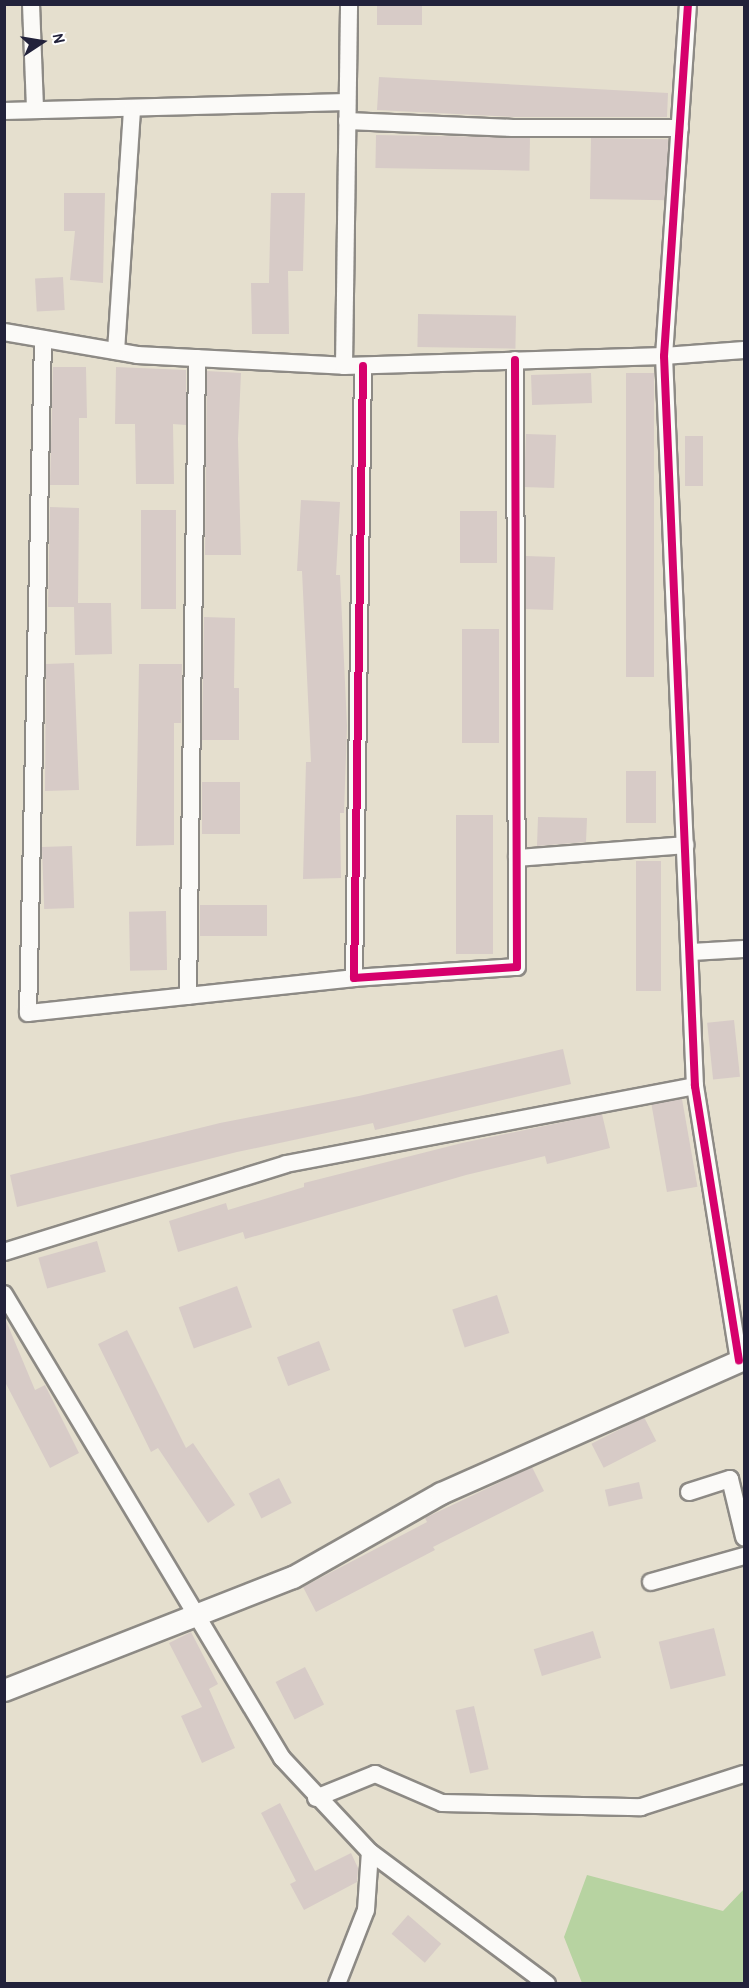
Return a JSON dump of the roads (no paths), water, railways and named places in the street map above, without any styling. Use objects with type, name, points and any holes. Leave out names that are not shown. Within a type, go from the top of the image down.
[{"type":"street","points":[[31,4],[35,111]]},
{"type":"street","points":[[344,366],[349,4]]},
{"type":"street","points":[[4,1690],[293,1577],[441,1493],[742,1359],[695,1086],[664,356],[688,4]]},
{"type":"street","points":[[4,111],[132,110],[347,102]]},
{"type":"street","points":[[116,351],[132,110]]},
{"type":"street","points":[[347,122],[513,128],[680,128]]},
{"type":"street","points":[[4,332],[116,351],[344,366],[664,356],[744,350]]},
{"type":"street","points":[[43,339],[28,1013],[354,978],[517,967],[515,360]]},
{"type":"street","points":[[188,996],[197,358]]},
{"type":"street","points":[[354,978],[363,366]]},
{"type":"street","points":[[517,858],[686,845]]},
{"type":"street","points":[[691,952],[744,949]]},
{"type":"street","points":[[4,1252],[286,1164],[695,1086]]},
{"type":"street","points":[[4,1294],[282,1758],[316,1798],[370,1852],[547,1983]]},
{"type":"street","points":[[689,1492],[730,1479],[744,1538]]},
{"type":"street","points":[[651,1582],[744,1556]]},
{"type":"street","points":[[316,1798],[375,1774],[442,1803],[641,1807],[744,1774]]},
{"type":"street","points":[[337,1983],[366,1910],[370,1852]]}]
